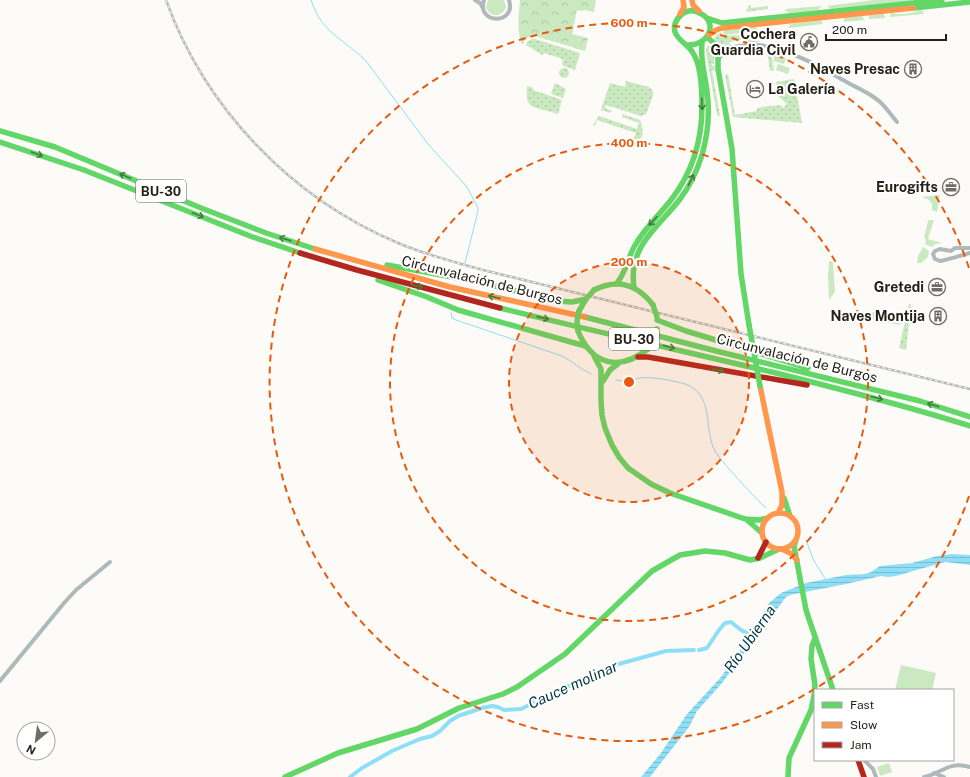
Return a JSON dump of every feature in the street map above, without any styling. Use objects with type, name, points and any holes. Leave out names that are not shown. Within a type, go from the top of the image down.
[{"type":"main road","points":[[616,283],[624,273],[630,253],[637,240],[672,199],[681,186],[697,148],[702,122],[701,91],[695,56],[691,49],[677,37],[675,25],[683,10],[683,0]]},
{"type":"main road","points":[[692,0],[696,8],[706,17],[713,21],[722,23],[942,0]]},
{"type":"main road","points":[[687,45],[696,46],[702,43],[716,30],[722,28],[970,2]]},
{"type":"main road","points":[[677,20],[682,14],[688,11],[701,13]]},
{"type":"main road","points":[[706,17],[710,27],[708,36]]},
{"type":"main road","points":[[708,36],[717,46],[718,69],[731,141],[736,192],[737,242],[740,274],[760,386],[782,492],[790,516]]},
{"type":"main road","points":[[634,287],[631,278],[631,270],[636,255],[645,240],[676,203],[688,186],[704,147],[708,106],[701,54],[702,43]]},
{"type":"main road","name":"Circunvalación de Burgos","points":[[0,131],[55,148],[201,208],[266,233],[322,251],[450,287],[581,316],[920,401],[970,417]]},
{"type":"main road","name":"Circunvalación de Burgos","points":[[0,142],[18,147],[102,178],[298,254],[384,278],[519,312],[863,394],[970,426]]},
{"type":"main road","points":[[322,251],[474,281],[557,301],[572,302],[586,298]]},
{"type":"main road","points":[[298,254],[421,295],[458,310],[585,346]]},
{"type":"main road","points":[[594,356],[606,361],[618,363],[632,360],[648,349],[653,342],[657,329],[657,319],[653,305],[645,294],[634,287],[624,284],[616,283],[603,286],[594,290],[586,298],[579,311],[577,321],[578,330],[585,346],[594,356],[601,369],[602,416],[605,428],[619,457],[628,468],[651,484],[670,493],[745,519],[762,533],[766,542],[774,548],[781,549],[792,554],[797,561]]},
{"type":"main road","points":[[657,319],[686,332],[791,364],[845,378],[869,388]]},
{"type":"main road","points":[[638,357],[863,394]]},
{"type":"main road","points":[[601,385],[610,370],[618,363]]},
{"type":"main road","points":[[778,513],[782,505],[782,492]]},
{"type":"main road","points":[[745,519],[759,520],[768,518],[778,513],[786,514],[795,521],[798,531],[794,546],[804,598],[815,637],[833,689]]},
{"type":"main road","points":[[762,533],[762,527],[768,518]]},
{"type":"main road","points":[[284,777],[338,753],[417,729],[459,708],[503,694],[517,687],[565,654],[648,576],[672,558],[680,555],[705,551],[725,553],[746,559],[757,558],[789,546],[796,540]]},
{"type":"main road","points":[[757,558],[766,542]]},
{"type":"main road","points":[[815,637],[810,659],[815,689]]},
{"type":"main road","points":[[788,777],[789,758],[811,710],[814,696]]},
{"type":"main road","points":[[858,761],[864,777]]},
{"type":"street","points":[[475,0],[480,3],[484,12],[491,18],[499,19],[506,15],[509,11],[509,0]]},
{"type":"street","points":[[483,8],[484,0]]},
{"type":"street","points":[[717,46],[729,48],[761,45],[785,52],[809,62],[873,96],[885,107],[897,122]]},
{"type":"street","points":[[718,61],[722,54],[729,48]]},
{"type":"street","points":[[970,248],[955,248],[951,251],[940,249],[935,251],[934,254],[935,259],[940,261],[970,253]]},
{"type":"street","points":[[951,251],[950,254],[952,257]]},
{"type":"street","points":[[0,681],[76,590],[110,562]]},
{"type":"street","points":[[865,761],[873,770],[876,777]]},
{"type":"street","points":[[924,777],[934,774],[944,768],[956,765],[970,767]]},
{"type":"street","points":[[934,774],[944,777]]},
{"type":"green space","points":[[488,0],[504,0],[506,7],[504,11],[499,15],[493,15],[490,13],[486,7]]},
{"type":"green space","points":[[520,0],[596,0],[594,12],[577,10],[572,34],[588,38],[585,51],[535,36],[527,38],[523,45],[519,35]]},
{"type":"green space","points":[[874,0],[917,0],[831,9],[827,6]]},
{"type":"green space","points":[[749,5],[751,8],[768,6],[768,9],[746,12]]},
{"type":"green space","points":[[822,6],[818,10],[790,13],[785,9]]},
{"type":"green space","points":[[920,10],[923,11],[924,14],[890,17],[891,13],[906,14]]},
{"type":"green space","points":[[883,14],[885,18],[869,19],[869,15]]},
{"type":"green space","points":[[861,16],[864,20],[844,22],[844,18]]},
{"type":"green space","points":[[821,20],[823,24],[789,28],[790,24]]},
{"type":"green space","points":[[757,27],[757,31],[724,35],[723,30]]},
{"type":"green space","points":[[721,32],[722,36],[741,35],[761,42],[744,42],[744,39],[729,42],[730,45],[721,44],[714,39],[717,34]]},
{"type":"green space","points":[[532,39],[580,53],[575,70],[563,66],[563,59],[544,53],[542,55],[526,45],[527,42]]},
{"type":"green space","points":[[708,46],[712,46],[714,49],[714,64],[712,64],[712,66],[714,66],[715,70],[712,71],[720,116],[717,115],[707,57],[706,50]]},
{"type":"green space","points":[[767,51],[771,53],[774,70],[770,71]]},
{"type":"green space","points":[[775,54],[786,58],[784,64],[773,61]]},
{"type":"green space","points":[[778,64],[790,68],[788,74],[776,70]]},
{"type":"green space","points":[[562,68],[566,68],[568,69],[568,77],[562,78],[559,75],[559,71]]},
{"type":"green space","points":[[728,74],[735,115],[757,111],[757,108],[763,107],[781,105],[783,108],[787,104],[779,97],[776,82],[794,79],[802,123],[733,117],[725,75]]},
{"type":"green space","points":[[626,81],[649,87],[653,91],[653,96],[646,114],[641,116],[606,105],[605,108],[612,111],[611,113],[601,110],[610,83],[625,87]]},
{"type":"green space","points":[[555,83],[566,89],[563,98],[551,94]]},
{"type":"green space","points":[[527,86],[533,88],[533,90],[562,100],[558,114],[530,105],[527,98]]},
{"type":"green space","points":[[622,114],[640,120],[643,134],[641,138],[636,140],[634,138],[636,133],[597,120],[595,126],[593,125],[599,116],[637,129],[639,123],[622,117]]},
{"type":"green space","points":[[940,195],[937,212],[932,210],[932,204],[929,200],[922,197]]},
{"type":"green space","points":[[929,220],[934,220],[928,239],[942,243],[935,244],[932,247],[925,244],[926,240],[924,238]]},
{"type":"green space","points":[[923,247],[929,251],[928,257],[921,263],[917,263],[918,256]]},
{"type":"green space","points":[[829,261],[833,262],[835,292],[829,300],[828,276]]},
{"type":"green space","points":[[909,304],[911,304],[906,350],[899,348]]},
{"type":"green space","points":[[866,311],[901,319],[900,325],[865,318]]},
{"type":"green space","points":[[901,665],[936,673],[932,689],[895,689]]},
{"type":"green space","points":[[889,763],[892,772],[880,776],[877,767]]},
{"type":"water","name":"Río Ubierna","points":[[952,554],[970,555],[970,565],[945,562],[896,576],[881,576],[786,597],[722,683],[697,711],[689,727],[650,777],[641,777],[661,753],[687,714],[721,677],[743,646],[769,603],[781,593],[806,583],[846,575],[865,574],[880,566],[912,563],[937,556]]},
{"type":"waterway","points":[[311,0],[322,22],[327,28],[366,61],[428,144],[467,187],[478,208],[478,211],[465,263]]},
{"type":"waterway","points":[[451,313],[452,318],[456,320],[562,356],[591,374]]},
{"type":"waterway","points":[[616,380],[625,381],[656,378],[685,384],[694,389],[701,396],[705,404],[709,433],[715,451],[720,459],[766,508]]},
{"type":"waterway","points":[[806,540],[814,561],[826,580]]},
{"type":"waterway","name":"Cauce molinar","points":[[699,650],[707,648],[725,623],[731,622],[752,636]]},
{"type":"waterway","name":"Cauce molinar","points":[[350,777],[362,768],[392,751],[420,739],[432,736],[458,716],[492,706],[504,710],[521,709],[563,688],[591,678],[615,665],[666,651],[694,650]]},
{"type":"railway","points":[[166,0],[183,40],[204,77],[228,112],[256,145],[288,175],[322,201],[359,224],[398,243],[453,262],[487,271],[970,389]]},
{"type":"traffic: fast","points":[[707,18],[722,23],[942,0]]},
{"type":"traffic: fast","points":[[913,8],[970,2]]},
{"type":"traffic: fast","points":[[617,283],[637,242],[671,200],[685,179],[698,144],[702,119],[702,100],[698,64],[691,50],[676,35],[675,32],[675,23],[680,16],[688,11],[697,12],[704,16],[708,21],[710,26],[709,32],[702,41],[687,45]]},
{"type":"traffic: fast","points":[[708,38],[717,46],[718,49],[718,69],[732,149],[741,274],[749,325]]},
{"type":"traffic: fast","points":[[634,287],[633,273],[640,249],[646,238],[684,194],[693,178],[702,155],[706,139],[708,115],[707,91],[702,61],[702,43]]},
{"type":"traffic: fast","points":[[0,131],[55,147],[201,208],[266,233],[315,249]]},
{"type":"traffic: fast","points":[[0,142],[84,170],[250,236],[300,253]]},
{"type":"traffic: fast","points":[[387,265],[474,281],[557,301],[572,302],[586,299]]},
{"type":"traffic: fast","points":[[378,280],[427,297],[458,310],[585,346]]},
{"type":"traffic: fast","points":[[594,290],[611,284],[626,285],[640,292],[653,305]]},
{"type":"traffic: fast","points":[[586,299],[594,290]]},
{"type":"traffic: fast","points":[[579,311],[586,299]]},
{"type":"traffic: fast","points":[[653,305],[657,317]]},
{"type":"traffic: fast","points":[[500,308],[852,392],[970,426]]},
{"type":"traffic: fast","points":[[578,331],[577,321],[579,311]]},
{"type":"traffic: fast","points":[[585,317],[920,401],[970,417]]},
{"type":"traffic: fast","points":[[657,320],[686,331],[808,368]]},
{"type":"traffic: fast","points":[[749,325],[760,386]]},
{"type":"traffic: fast","points":[[648,349],[655,338],[657,329]]},
{"type":"traffic: fast","points":[[578,331],[591,351],[599,358],[607,361],[627,361],[648,349]]},
{"type":"traffic: fast","points":[[594,356],[601,369],[601,401],[605,428],[612,445],[628,468],[651,484],[670,493],[745,519],[759,520],[768,518]]},
{"type":"traffic: fast","points":[[603,381],[610,370],[619,363]]},
{"type":"traffic: fast","points":[[784,498],[790,516]]},
{"type":"traffic: fast","points":[[747,520],[762,533]]},
{"type":"traffic: fast","points":[[796,540],[794,546],[806,610],[833,689]]},
{"type":"traffic: fast","points":[[285,777],[338,753],[417,729],[459,708],[503,694],[517,687],[565,654],[652,571],[680,555],[705,551],[725,553],[750,560],[760,558],[779,549]]},
{"type":"traffic: fast","points":[[815,638],[812,646],[811,659],[815,689]]},
{"type":"traffic: fast","points":[[788,777],[789,758],[811,710],[814,696]]},
{"type":"traffic: slow","points":[[680,14],[684,7],[683,0]]},
{"type":"traffic: slow","points":[[692,0],[693,5],[699,11]]},
{"type":"traffic: slow","points":[[709,35],[722,28],[913,8]]},
{"type":"traffic: slow","points":[[315,249],[450,287],[585,317]]},
{"type":"traffic: slow","points":[[760,386],[782,492],[782,505],[778,513]]},
{"type":"traffic: slow","points":[[783,513],[793,518],[797,524],[798,531],[797,538],[793,544],[787,548],[777,549],[767,544],[763,538],[762,528],[767,518],[773,514],[783,513]]},
{"type":"traffic: slow","points":[[782,549],[792,554],[797,560]]},
{"type":"traffic: jam","points":[[300,253],[357,270],[500,308]]},
{"type":"traffic: jam","points":[[638,357],[648,357],[807,385]]},
{"type":"traffic: jam","points":[[758,558],[766,542]]},
{"type":"traffic: jam","points":[[858,761],[864,777]]},
{"type":"place","name":"Cochera Guardia Civil","points":[[809,42]]},
{"type":"place","name":"Naves Presac","points":[[913,69]]},
{"type":"place","name":"La Galería","points":[[755,89]]},
{"type":"place","name":"Eurogifts","points":[[951,187]]},
{"type":"place","name":"Gretedi","points":[[937,287]]},
{"type":"place","name":"Naves Montija","points":[[938,316]]}]
